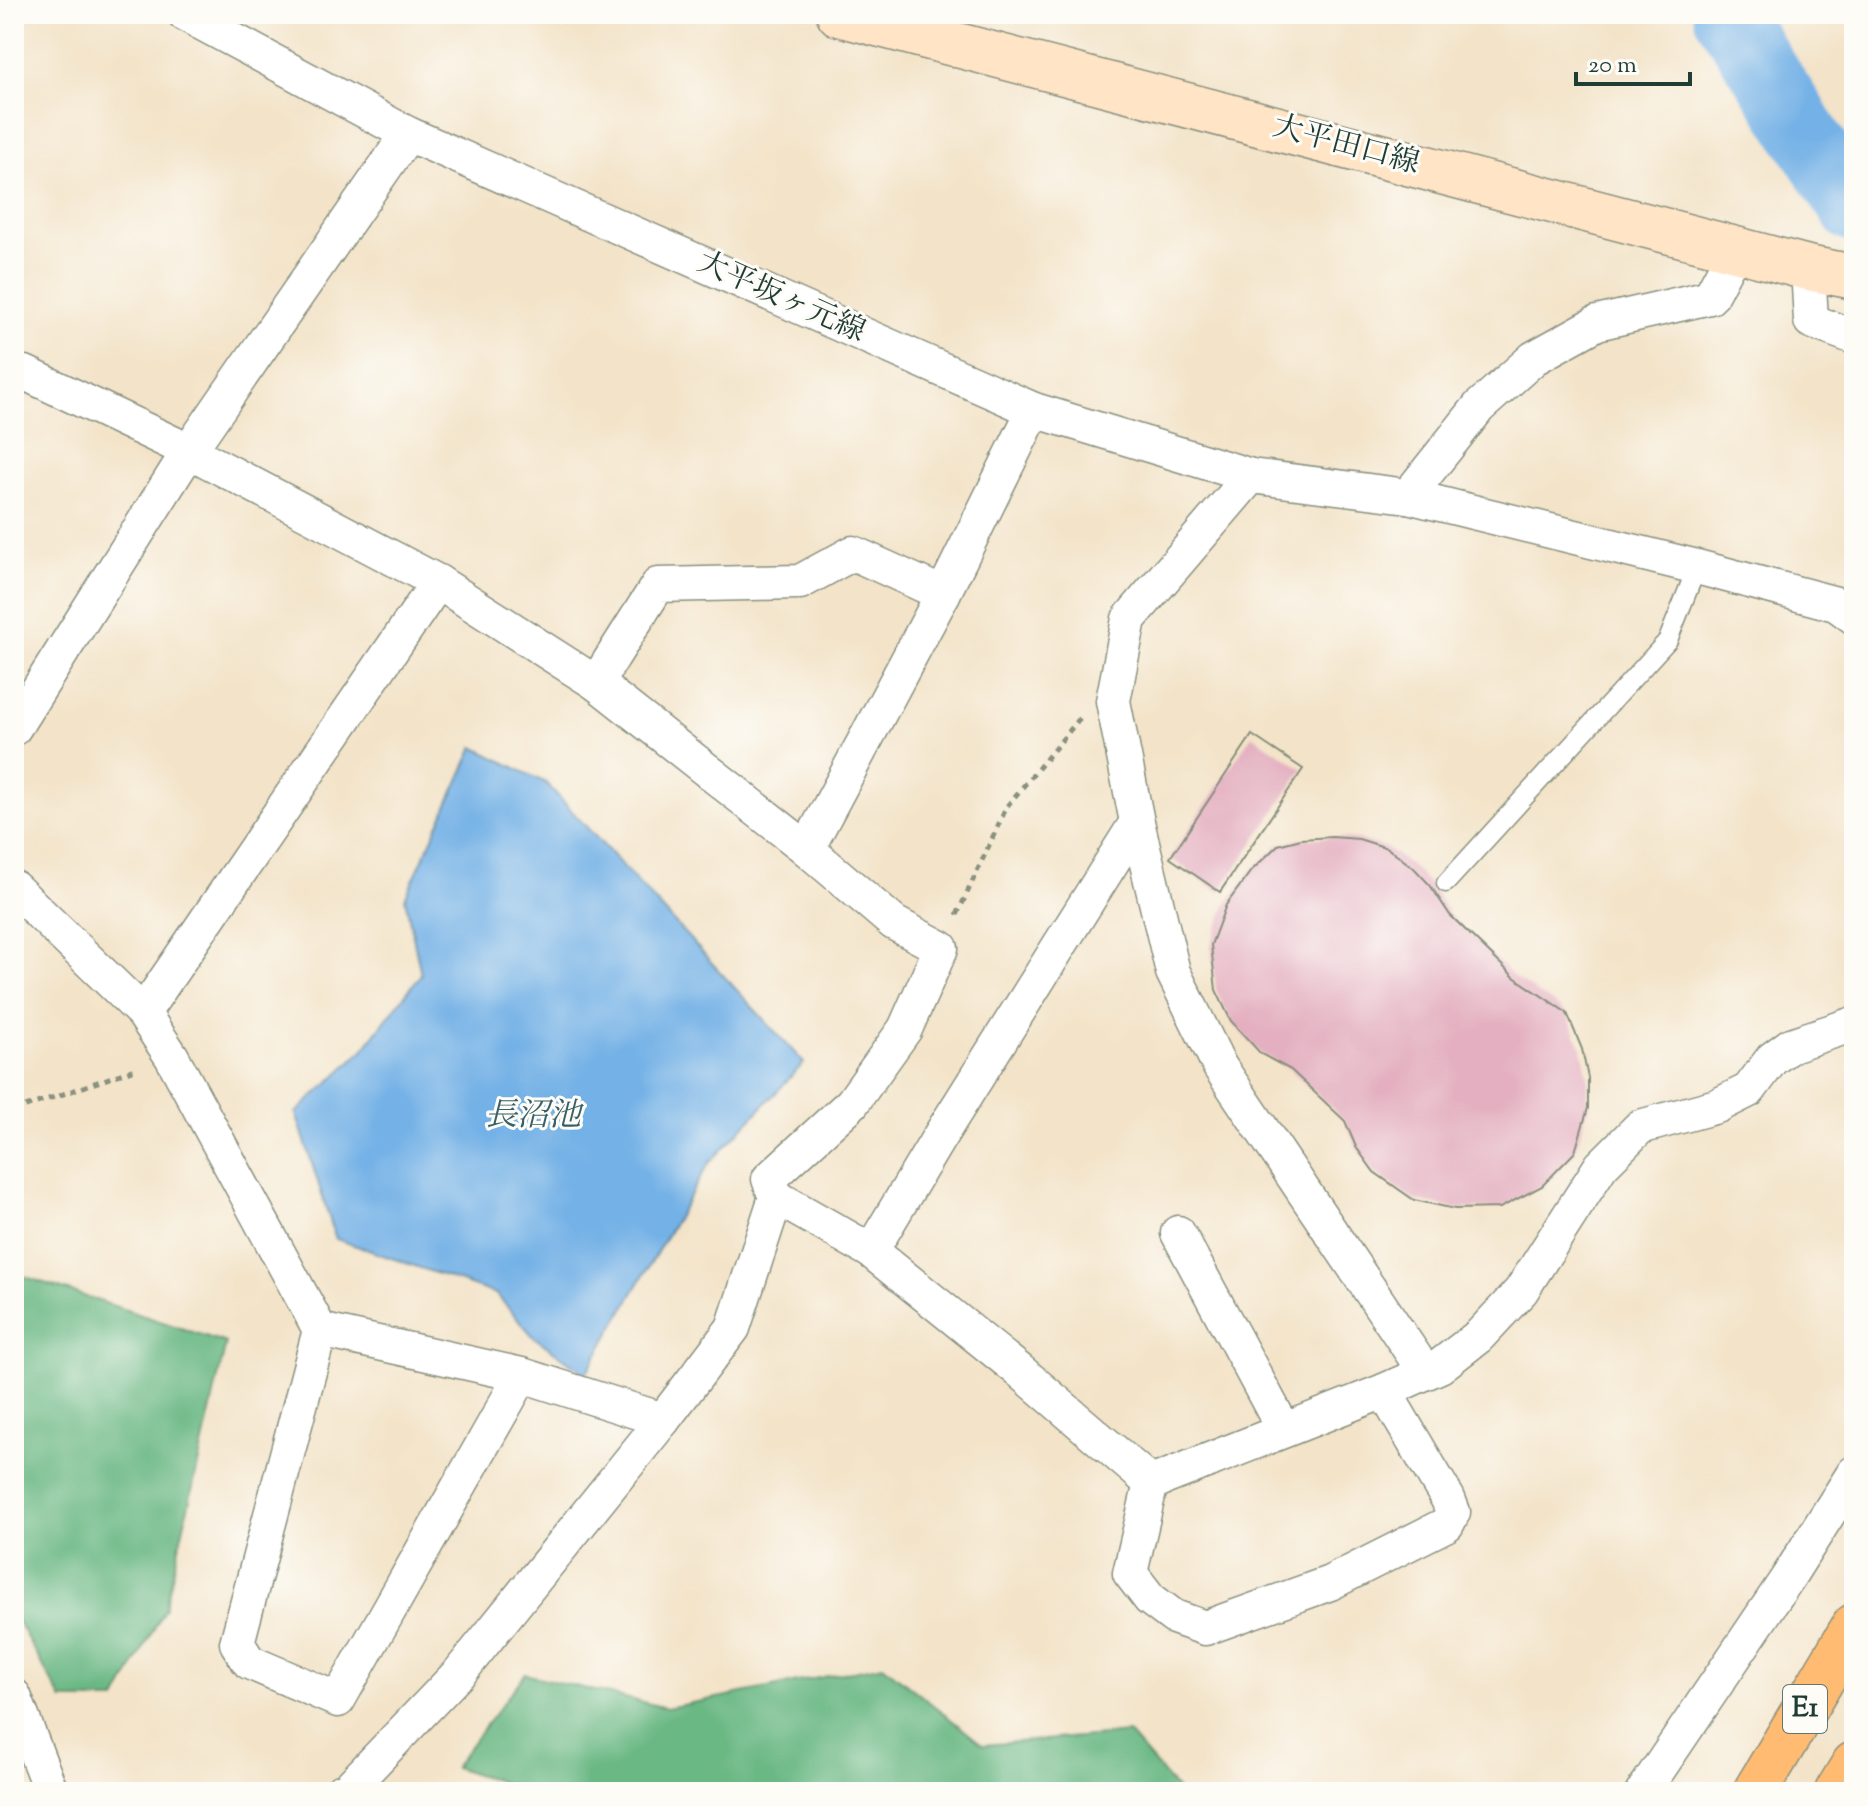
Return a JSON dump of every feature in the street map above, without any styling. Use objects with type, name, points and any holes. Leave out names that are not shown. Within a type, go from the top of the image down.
[{"type":"highway","name":"E1","points":[[1755,1792],[1854,1626]]},
{"type":"highway","name":"E1","points":[[1837,1792],[1854,1764]]},
{"type":"street","name":"大平坂ヶ元線","points":[[185,14],[408,134],[1034,410],[1251,476],[1408,496],[1836,604],[1854,617]]},
{"type":"street","name":"大平田口線","points":[[839,14],[1836,273]]},
{"type":"street","points":[[14,728],[189,451],[408,134]]},
{"type":"street","points":[[1408,496],[1479,407],[1534,358],[1597,323],[1710,297],[1736,248]]},
{"type":"street","points":[[1836,273],[1811,321],[1854,337]]},
{"type":"street","points":[[14,377],[25,373],[189,451],[438,582],[596,683],[807,849],[894,923],[941,948],[905,1029],[852,1103],[769,1179],[776,1197],[871,1251],[1020,1371],[1151,1483]]},
{"type":"street","points":[[807,849],[943,594],[1034,410]]},
{"type":"street","points":[[1251,476],[1129,619],[1113,701],[1137,822],[1173,972],[1220,1067],[1425,1372]]},
{"type":"street","points":[[596,683],[658,585],[800,582],[853,553],[943,594]]},
{"type":"street","points":[[143,1013],[438,582]]},
{"type":"street","points":[[871,1251],[1137,822]]},
{"type":"street","points":[[14,888],[143,1013],[172,1057],[320,1330],[237,1643],[249,1662],[338,1700],[522,1375]]},
{"type":"street","points":[[1151,1483],[1440,1366],[1479,1336],[1521,1291],[1601,1166],[1640,1127],[1717,1106],[1749,1090],[1772,1059],[1791,1045],[1854,1024]]},
{"type":"street","points":[[341,1792],[348,1789],[460,1672],[733,1328],[776,1197]]},
{"type":"street","points":[[1178,1233],[1284,1430]]},
{"type":"street","points":[[320,1330],[522,1375],[663,1420]]},
{"type":"street","points":[[1151,1483],[1130,1573],[1150,1599],[1174,1617],[1205,1628],[1330,1583],[1447,1524],[1453,1512],[1384,1391]]},
{"type":"street","points":[[1643,1792],[1787,1579],[1854,1473]]},
{"type":"street","points":[[14,1696],[51,1792]]},
{"type":"lane","points":[[1446,883],[1668,640],[1697,567]]},
{"type":"path","points":[[941,948],[1007,806],[1081,716],[1113,701]]},
{"type":"path","points":[[14,1111],[172,1057]]},
{"type":"green space","points":[[14,1273],[226,1343],[165,1608],[116,1700],[62,1700],[14,1615]]},
{"type":"green space","points":[[883,1665],[983,1745],[1128,1733],[1179,1792],[533,1792],[454,1767],[525,1674],[667,1708]]},
{"type":"water","name":"長沼池","points":[[474,747],[546,783],[804,1063],[709,1163],[586,1374],[534,1337],[496,1294],[336,1239],[296,1113],[363,1050],[421,974],[405,898]]},
{"type":"building","points":[[1252,735],[1303,769],[1220,892],[1170,858]]},
{"type":"building","points":[[1301,839],[1359,839],[1387,848],[1414,868],[1450,915],[1514,977],[1567,1013],[1582,1049],[1588,1078],[1588,1108],[1575,1152],[1542,1186],[1500,1208],[1455,1209],[1414,1200],[1374,1172],[1356,1147],[1345,1121],[1291,1070],[1261,1054],[1231,1021],[1216,990],[1211,945],[1226,905],[1251,871],[1278,845]]},
{"type":"waterway","points":[[1727,14],[1854,209]]}]
